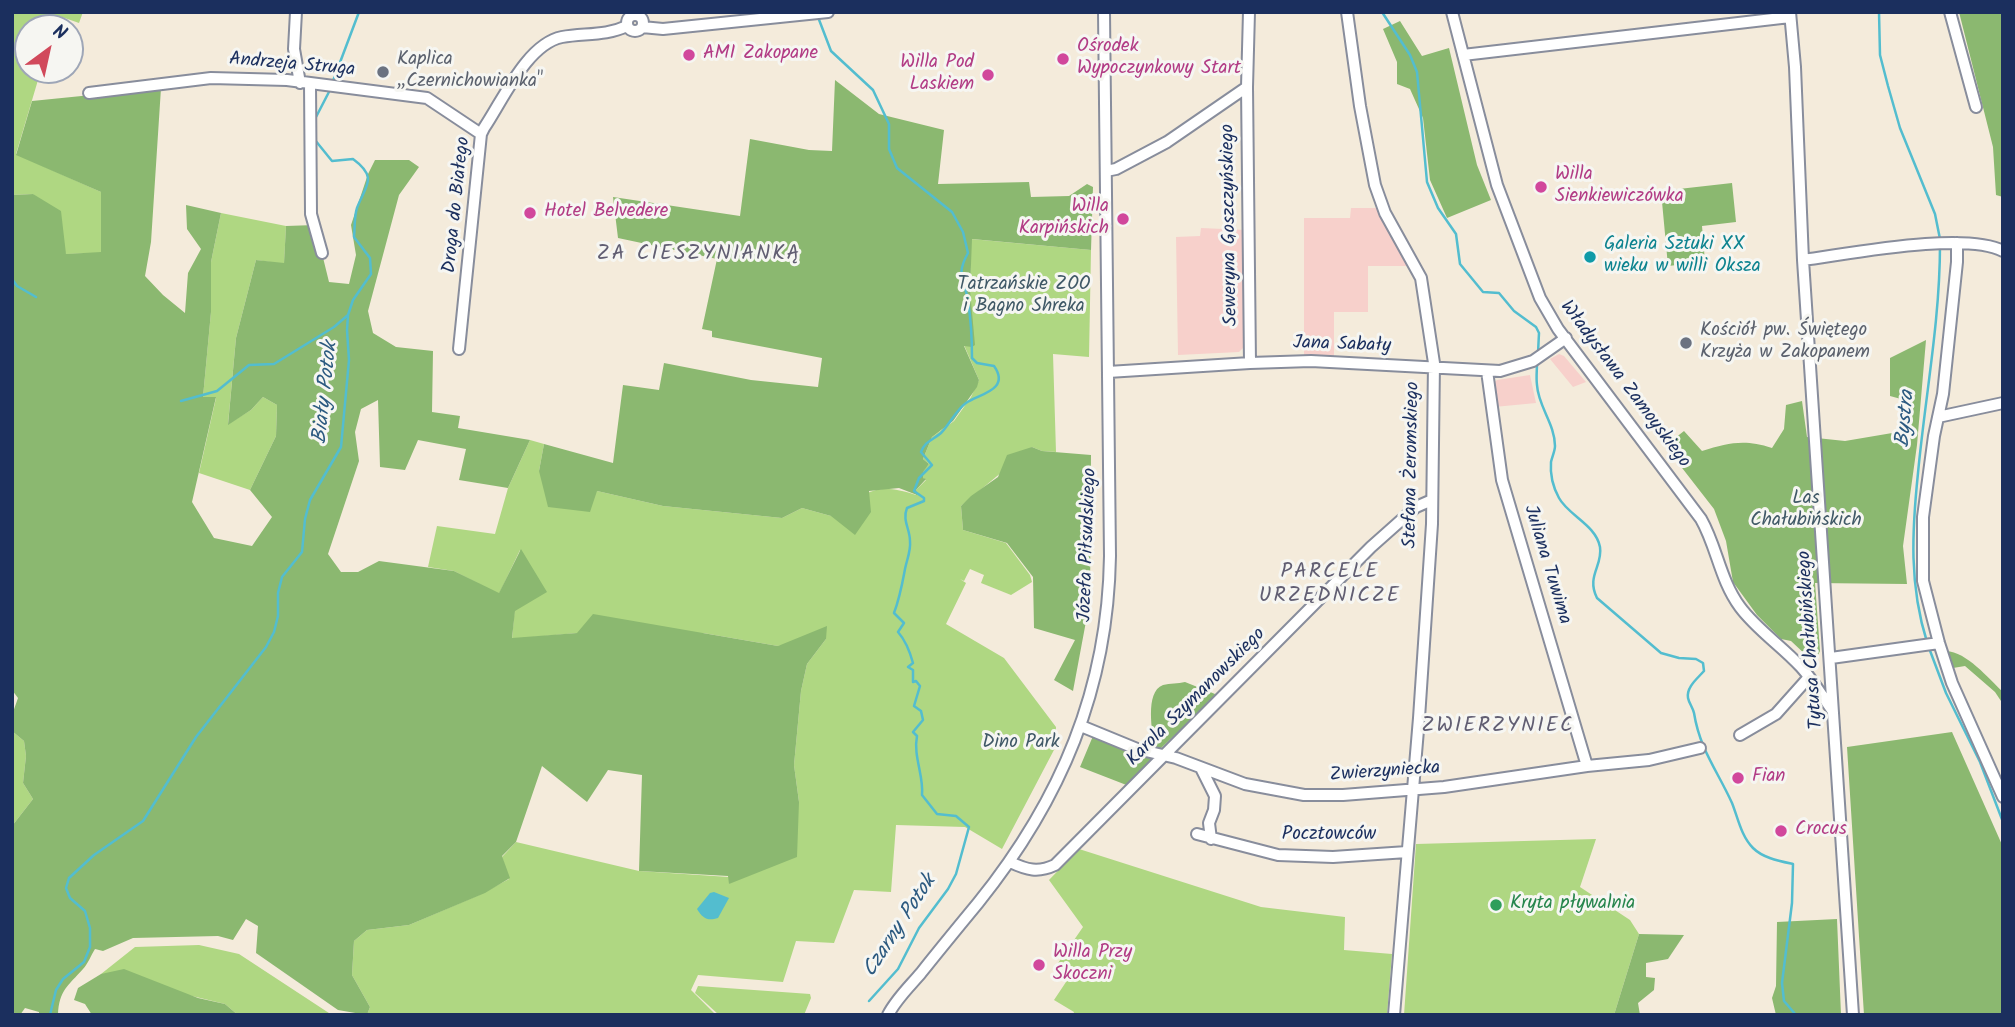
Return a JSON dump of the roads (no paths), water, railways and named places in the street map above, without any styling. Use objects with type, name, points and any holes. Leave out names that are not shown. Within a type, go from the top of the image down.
[{"type":"street","points":[[296,12],[294,49],[305,83],[311,214],[322,253]]},
{"type":"street","points":[[642,27],[642,19],[636,14],[629,18],[627,26],[635,32],[642,27],[663,29],[828,12]]},
{"type":"street","name":"Józefa Piłsudskiego","points":[[888,1015],[1010,862],[1051,796],[1081,726],[1101,650],[1109,590],[1104,12]]},
{"type":"street","name":"Seweryna Goszczyńskiego","points":[[1249,12],[1247,87],[1250,363]]},
{"type":"street","name":"Stefana Żeromskiego","points":[[1348,12],[1360,106],[1374,178],[1385,213],[1421,278],[1433,368],[1432,500],[1413,789],[1394,1015]]},
{"type":"street","name":"Władysława Zamoyskiego","points":[[1452,12],[1492,169],[1539,298],[1701,519],[1726,583],[1737,603],[1752,622],[1800,666],[1834,713]]},
{"type":"street","points":[[1950,12],[1976,107]]},
{"type":"street","points":[[1463,55],[1790,15]]},
{"type":"street","name":"Tytusa Chałubińskiego","points":[[1790,15],[1795,67],[1803,260],[1853,1015]]},
{"type":"street","name":"Droga do Białego","points":[[459,349],[481,135],[530,58],[544,45],[560,38],[612,32],[627,26]]},
{"type":"street","name":"Andrzeja Struga","points":[[89,93],[223,77],[305,83],[427,98],[481,135]]},
{"type":"street","name":"Seweryna Goszczyńskiego","points":[[1106,171],[1116,169],[1167,142],[1247,87]]},
{"type":"street","points":[[1952,243],[1954,292],[1943,394],[1923,517],[1923,580],[1937,644],[2003,797]]},
{"type":"street","points":[[1803,260],[1952,243],[1982,244],[2003,251]]},
{"type":"street","name":"Jana Sabały","points":[[1108,372],[1311,361],[1508,370],[1527,364],[1566,338]]},
{"type":"street","name":"Juliana Tuwima","points":[[1487,371],[1502,480],[1587,766]]},
{"type":"street","points":[[1938,417],[2003,403]]},
{"type":"street","name":"Karola Szymanowskiego","points":[[1010,862],[1027,870],[1042,871],[1055,865],[1371,547],[1416,507],[1432,500]]},
{"type":"street","points":[[1831,658],[1937,644]]},
{"type":"street","name":"Władysława Zamoyskiego","points":[[1800,666],[1815,675],[1832,675]]},
{"type":"street","points":[[1740,735],[1776,715],[1809,677]]},
{"type":"street","name":"Zwierzyniecka","points":[[1081,726],[1137,749],[1164,755],[1245,784],[1304,795],[1343,795],[1444,787],[1587,766],[1650,760],[1700,748]]},
{"type":"street","points":[[1200,768],[1215,796],[1214,810],[1209,822],[1211,839]]},
{"type":"street","name":"Pocztowców","points":[[1197,834],[1278,855],[1333,857],[1407,852]]},
{"type":"water","points":[[710,893],[729,898],[718,918],[709,919],[697,909]]},
{"type":"waterway","name":"Biały Potok","points":[[333,81],[359,12]]},
{"type":"waterway","points":[[1382,12],[1410,55],[1417,72],[1427,182],[1438,208],[1456,234],[1460,264],[1483,292],[1499,293],[1514,311],[1536,327],[1539,333],[1538,353]]},
{"type":"waterway","name":"Bystra","points":[[1879,12],[1880,55],[1888,86],[1900,128],[1935,214],[1940,239]]},
{"type":"waterway","name":"Czarny Potok","points":[[818,17],[831,51],[873,90],[889,124],[889,149],[897,168],[952,212],[963,232],[968,253],[961,273],[969,308],[972,358],[977,363],[994,366],[999,381],[991,390],[962,406],[941,433],[925,445],[921,452],[932,465],[919,478],[914,491],[924,498],[924,501],[907,508],[906,512],[910,548],[894,613],[904,623],[898,632],[912,659],[913,663],[908,667],[913,670],[913,682],[916,681],[920,686],[914,706],[921,711],[923,720],[913,732],[917,736],[916,751],[922,795],[937,814],[956,816],[969,827],[956,874],[948,889],[919,928],[898,969],[869,1001]]},
{"type":"waterway","name":"Biały Potok","points":[[315,119],[331,88]]},
{"type":"waterway","name":"Biały Potok","points":[[50,1015],[56,990],[63,979],[84,962],[90,947],[90,928],[85,911],[70,898],[66,888],[69,878],[94,855],[143,821],[196,737],[266,647],[278,616],[278,593],[282,577],[302,552],[310,500],[341,447],[349,360],[348,315],[353,300],[371,274],[370,258],[354,237],[356,211],[368,177],[353,159],[332,161],[315,140]]},
{"type":"waterway","name":"Bystra","points":[[1927,642],[1917,600],[1913,537],[1938,302],[1940,245]]},
{"type":"waterway","points":[[12,279],[17,286],[36,297]]},
{"type":"waterway","points":[[181,401],[217,391],[249,365],[274,364],[334,327],[348,315]]},
{"type":"waterway","points":[[1537,363],[1538,393],[1554,438],[1551,467],[1555,489],[1563,504],[1593,532],[1600,547],[1593,583],[1597,598],[1661,653],[1696,659],[1703,663],[1704,671],[1693,683],[1688,694],[1705,749],[1749,843],[1766,857],[1793,864],[1792,903],[1782,983],[1784,1001],[1796,1015]]},
{"type":"waterway","name":"Bystra","points":[[1929,648],[1946,693],[1980,762],[2003,822]]},
{"type":"place","name":"AMI Zakopane","points":[[689,55]]},
{"type":"place","name":"Ośrodek Wypoczynkowy Start","points":[[1063,59]]},
{"type":"place","name":"Kaplica „Czernichowianka\"","points":[[383,72]]},
{"type":"place","name":"Willa Pod Laskiem","points":[[988,75]]},
{"type":"place","name":"Willa Sienkiewiczówka","points":[[1541,187]]},
{"type":"place","name":"Hotel Belvedere","points":[[530,213]]},
{"type":"place","name":"Willa Karpińskich","points":[[1123,219]]},
{"type":"place","name":"Galeria Sztuki XX wieku w willi Oksza","points":[[1590,257]]},
{"type":"place","name":"Kościół pw. Świętego Krzyża w Zakopanem","points":[[1686,343]]},
{"type":"place","name":"Fian","points":[[1738,778]]},
{"type":"place","name":"Crocus","points":[[1781,831]]},
{"type":"place","name":"Kryta pływalnia","points":[[1496,905]]},
{"type":"place","name":"Willa Przy Skoczni","points":[[1039,965]]},
{"type":"district","name":"ZA CIESZYNIANKĄ","points":[[699,255]]},
{"type":"district","name":"PARCELE URZĘDNICZE","points":[[1330,585]]},
{"type":"district","name":"ZWIERZYNIEC","points":[[1498,727]]},
{"type":"park label","name":"Tatrzańskie ZOO i Bagno Shreka","points":[[1024,297]]},
{"type":"park label","name":"Las Chałubińskich","points":[[1806,511]]},
{"type":"park label","name":"Dino Park","points":[[1021,744]]}]
